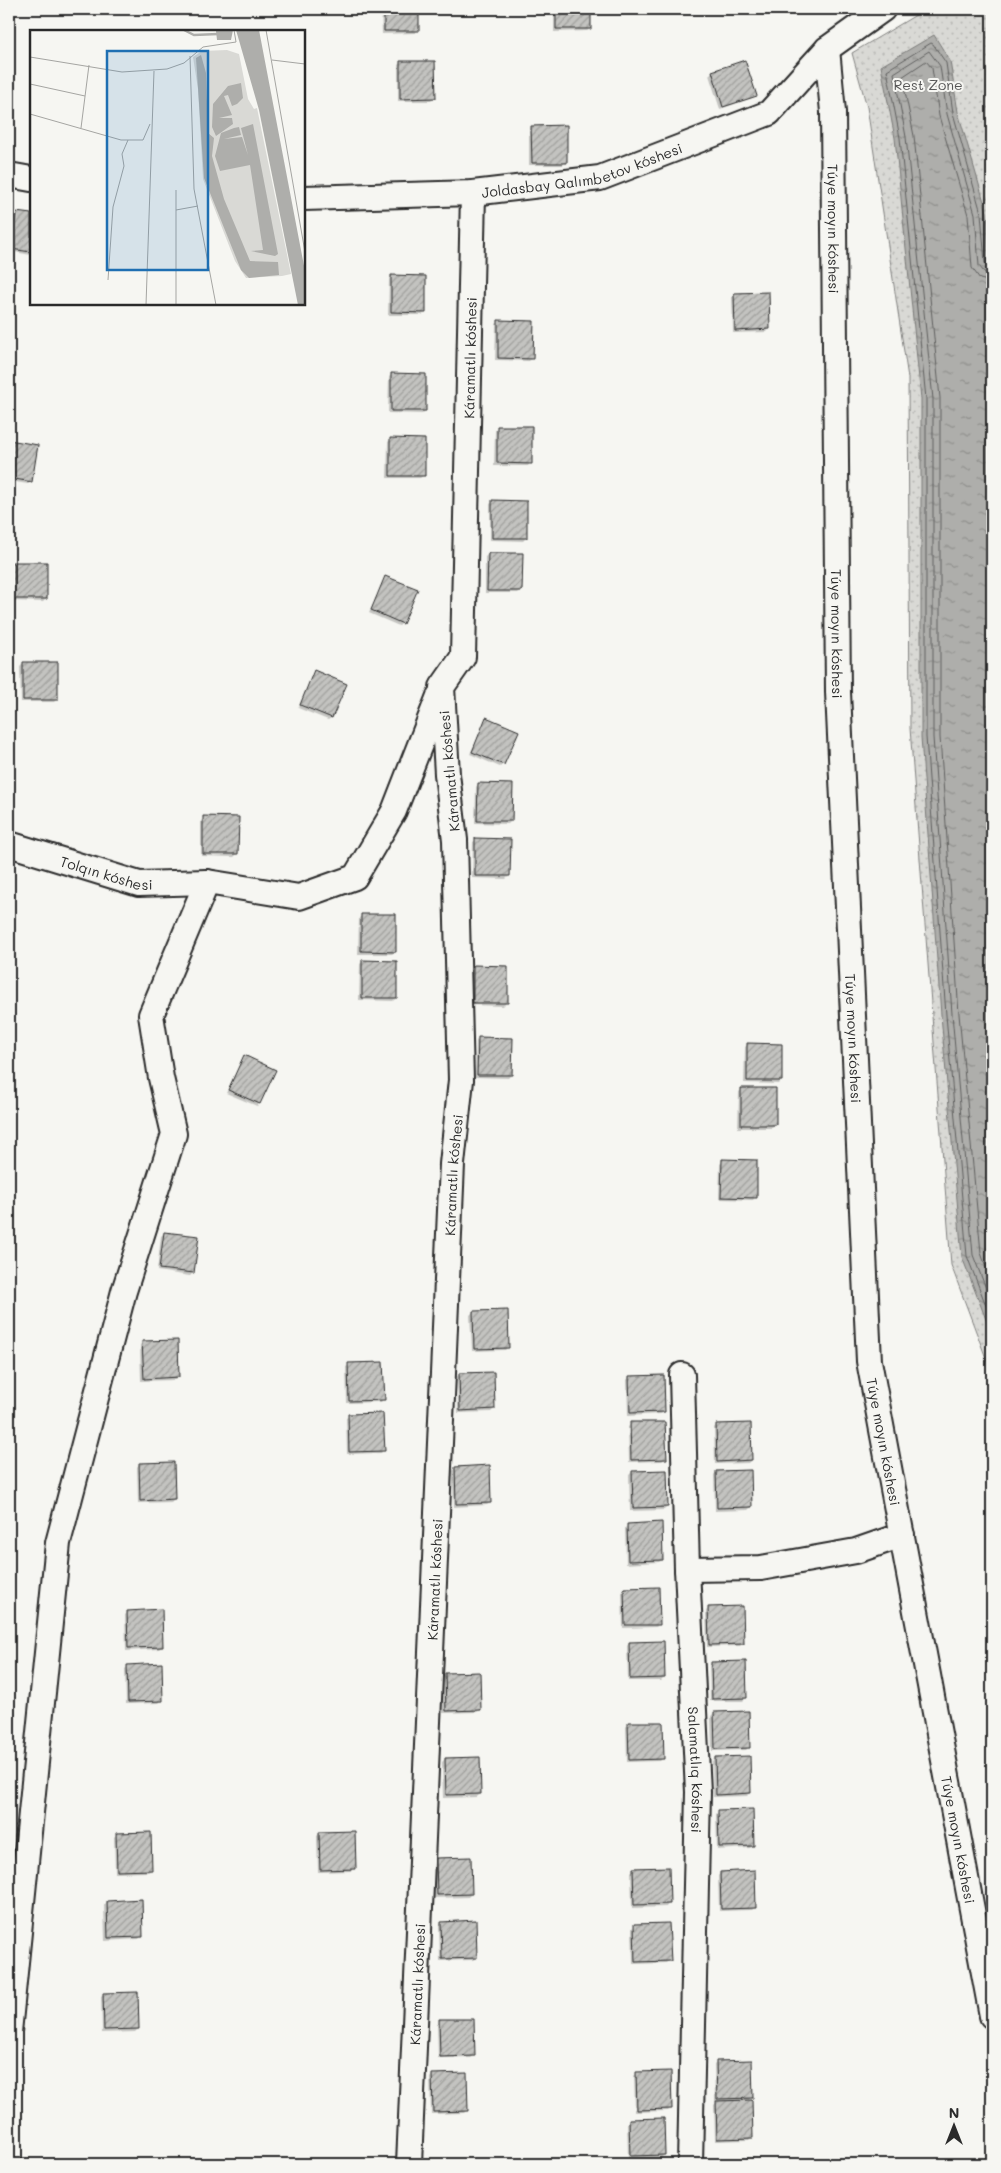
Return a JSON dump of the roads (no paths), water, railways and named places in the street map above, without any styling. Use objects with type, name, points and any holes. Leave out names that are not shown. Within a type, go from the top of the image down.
[{"type":"street","name":"Joldasbay Qalımbetov kóshesi","points":[[305,198],[473,193],[600,178],[768,113],[827,50],[883,9]]},
{"type":"street","name":"Túye moyın kóshesi","points":[[827,50],[833,112],[838,692],[870,1361],[992,2016]]},
{"type":"street","points":[[9,175],[30,179]]},
{"type":"street","name":"Káramatlı kóshesi","points":[[409,2164],[452,1174],[461,1080],[455,840],[447,774],[442,687],[463,657],[473,193]]},
{"type":"street","name":"Tolqın kóshesi","points":[[9,844],[139,884],[207,882],[299,897],[355,877],[394,811],[442,687]]},
{"type":"street","points":[[10,2164],[10,2032],[58,1543],[124,1291],[174,1134],[161,1078],[151,1016],[207,882]]},
{"type":"street","name":"Salamatlıq kóshesi","points":[[682,1375],[687,1569],[698,1792],[690,2164]]},
{"type":"street","points":[[687,1569],[761,1568],[856,1551],[902,1536]]},
{"type":"water","name":"Rest Zone","points":[[934,35],[950,61],[958,112],[987,212],[992,300],[992,1335],[962,1257],[941,1015],[921,737],[921,399],[895,138],[881,66]]}]
